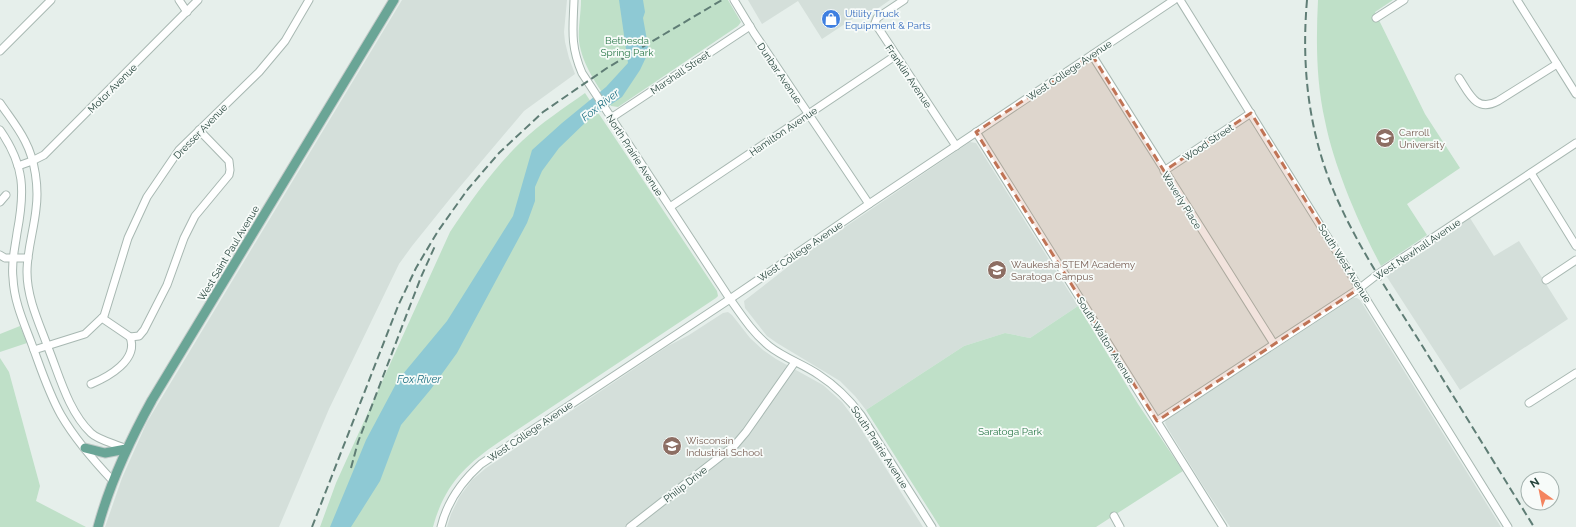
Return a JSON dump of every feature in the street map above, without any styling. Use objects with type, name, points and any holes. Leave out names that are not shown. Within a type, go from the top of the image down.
[{"type":"main road","name":"West Saint Paul Avenue","points":[[98,527],[113,481],[126,450],[152,400],[390,1]]},
{"type":"main road","points":[[85,448],[105,453],[126,450]]},
{"type":"street","points":[[0,52],[51,0]]},
{"type":"street","points":[[179,0],[187,12]]},
{"type":"street","name":"Motor Avenue","points":[[18,166],[44,155],[51,149],[198,0]]},
{"type":"street","name":"Dresser Avenue","points":[[34,350],[85,334],[104,316],[128,238],[147,197],[179,150],[268,62],[285,41],[309,0]]},
{"type":"street","name":"North Prairie Avenue","points":[[574,0],[572,28],[574,47],[582,73],[730,299]]},
{"type":"street","name":"Dunbar Avenue","points":[[734,0],[808,114],[869,204]]},
{"type":"street","name":"Franklin Avenue","points":[[904,0],[877,18],[875,23],[956,146]]},
{"type":"street","name":"West College Avenue","points":[[440,527],[451,500],[460,486],[481,464],[730,299],[1174,0]]},
{"type":"street","name":"South West Avenue","points":[[1180,0],[1508,527]]},
{"type":"street","points":[[1376,18],[1404,0]]},
{"type":"street","points":[[1517,0],[1576,94]]},
{"type":"street","name":"Marshall Street","points":[[611,118],[750,26]]},
{"type":"street","name":"Waverly Place","points":[[1092,55],[1274,344]]},
{"type":"street","name":"Hamilton Avenue","points":[[670,207],[896,56]]},
{"type":"street","points":[[1459,78],[1474,101],[1479,104],[1487,105],[1498,101],[1557,64]]},
{"type":"street","points":[[0,103],[26,142],[32,161],[37,193],[27,272],[30,295],[48,346],[67,396],[83,423],[94,436],[116,444],[126,450]]},
{"type":"street","name":"Wood Street","points":[[1164,171],[1251,113]]},
{"type":"street","points":[[0,130],[13,150],[20,174],[22,201],[13,258],[15,294],[34,350],[53,399],[61,415],[85,448],[113,481]]},
{"type":"street","points":[[102,318],[130,337],[139,336],[144,330],[167,285],[184,238],[195,216],[229,175],[229,161],[199,130]]},
{"type":"street","name":"South Walton Avenue","points":[[976,132],[1223,527]]},
{"type":"street","name":"West Newhall Avenue","points":[[1157,421],[1360,288],[1380,273],[1576,143]]},
{"type":"street","points":[[1531,173],[1576,246]]},
{"type":"street","points":[[0,202],[6,195]]},
{"type":"street","points":[[0,255],[5,258],[28,258]]},
{"type":"street","points":[[1546,280],[1576,260]]},
{"type":"street","name":"South Prairie Avenue","points":[[730,299],[746,322],[761,339],[778,352],[818,374],[852,402],[932,527]]},
{"type":"street","points":[[91,384],[106,378],[116,371],[126,359],[132,350],[130,337]]},
{"type":"street","name":"Philip Drive","points":[[630,527],[735,445],[746,432],[795,362]]},
{"type":"street","points":[[1529,403],[1576,373]]},
{"type":"street","points":[[73,431],[83,423]]},
{"type":"street","points":[[1114,516],[1120,527]]},
{"type":"highlighted area","points":[[1092,55],[1164,171],[1251,113],[1360,288],[1157,421],[976,132]]},
{"type":"shaded area","points":[[402,0],[567,0],[564,32],[565,42],[575,74],[524,111],[453,195],[399,264],[329,409],[279,527],[105,527],[122,478],[147,422]]},
{"type":"shaded area","name":"Utility Truck Equipment & Parts","points":[[748,0],[890,0],[864,18],[860,14],[822,39],[798,1],[762,24]]},
{"type":"shaded area","points":[[970,142],[976,143],[1078,306],[1030,338],[1005,333],[964,346],[866,410],[840,381],[767,336],[745,308],[744,301],[798,259]]},
{"type":"shaded area","points":[[1470,218],[1494,256],[1519,241],[1568,319],[1460,390],[1385,274]]},
{"type":"shaded area","points":[[1353,298],[1360,300],[1501,527],[1230,527],[1202,484],[1168,429],[1165,423],[1166,420]]},
{"type":"shaded area","points":[[728,312],[750,338],[763,350],[776,359],[823,385],[842,402],[856,421],[923,527],[447,527],[451,514],[460,496],[472,480],[486,468],[668,346],[689,335],[723,313]]},
{"type":"green space","name":"Bethesda Spring Park","points":[[581,0],[728,0],[741,22],[738,26],[618,107],[611,106],[591,75],[583,58],[579,41]]},
{"type":"green space","name":"Carroll University","points":[[1318,0],[1393,0],[1375,12],[1425,114],[1460,168],[1407,204],[1427,235],[1381,266],[1348,195],[1329,139],[1322,106],[1318,76]]},
{"type":"green space","points":[[585,93],[717,291],[718,296],[499,442],[476,459],[457,478],[450,488],[443,500],[433,527],[320,527],[336,483],[450,232],[484,184],[512,151],[537,128]]},
{"type":"green space","name":"Saratoga Park","points":[[1078,306],[1138,404],[1183,471],[1096,527],[940,527],[866,410],[964,346],[1005,333],[1030,338]]},
{"type":"green space","points":[[20,326],[27,343],[0,352],[0,334]]},
{"type":"green space","points":[[0,358],[9,372],[40,486],[36,501],[86,527],[0,527]]},
{"type":"water","name":"Fox River","points":[[619,0],[643,0],[645,12],[643,18],[649,51],[640,70],[622,97],[588,120],[559,148],[542,171],[535,187],[535,201],[527,223],[457,353],[431,389],[401,425],[380,481],[351,527],[330,527],[366,440],[398,380],[447,321],[513,216],[532,150],[606,87],[628,63]]},
{"type":"railway","points":[[312,527],[398,306],[416,268],[438,231],[468,189],[499,153],[543,112],[607,68],[722,0]]},
{"type":"railway","points":[[1307,0],[1305,52],[1309,102],[1320,152],[1338,201],[1357,239],[1378,275],[1534,527]]},
{"type":"railway","points":[[351,468],[358,442],[421,277],[435,246]]},
{"type":"place","name":"Utility Truck Equipment & Parts","points":[[831,19]]},
{"type":"place","name":"Carroll University","points":[[1385,138]]},
{"type":"place","name":"Waukesha STEM Academy Saratoga Campus","points":[[997,270]]},
{"type":"place","name":"Wisconsin Industrial School","points":[[672,446]]}]
